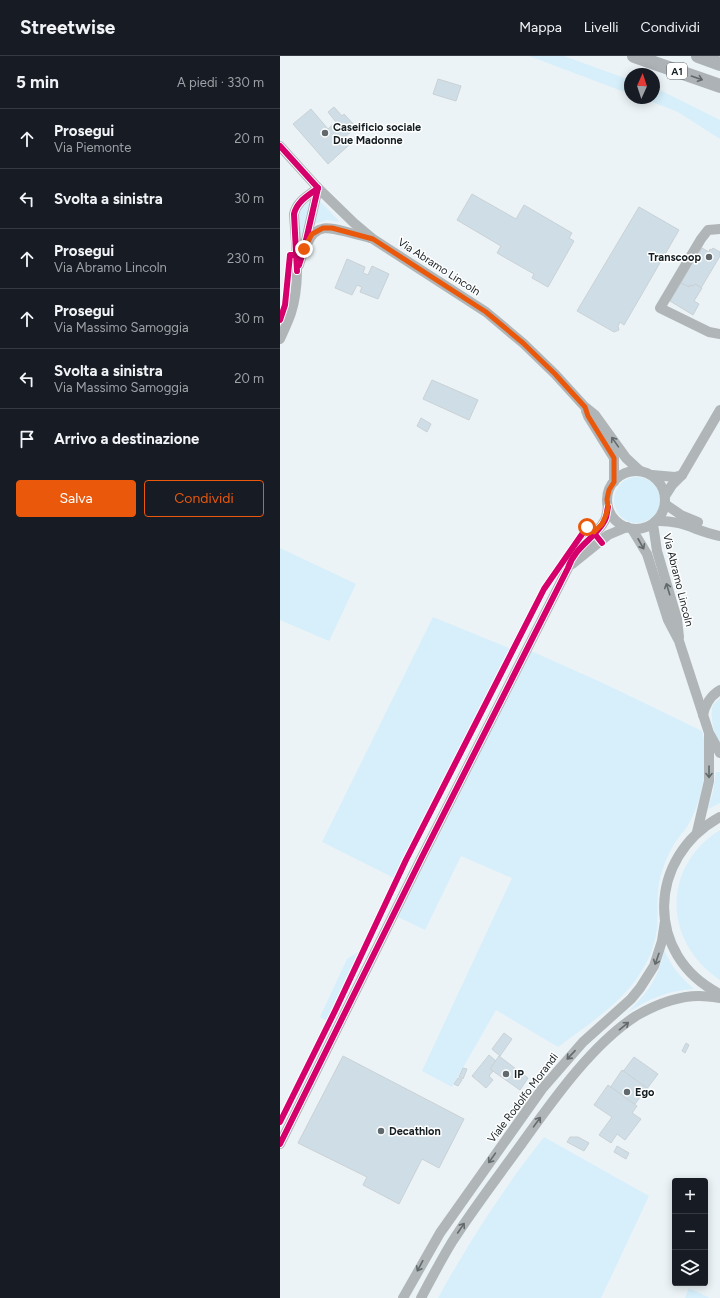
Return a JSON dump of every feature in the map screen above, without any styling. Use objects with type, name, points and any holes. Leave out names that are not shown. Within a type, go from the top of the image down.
[{"type":"highway","name":"A1","points":[[634,56],[720,86]]},
{"type":"highway","name":"A1","points":[[698,56],[720,64]]},
{"type":"street","name":"Via Abramo Lincoln","points":[[280,146],[308,178],[354,223],[373,239],[486,312],[523,343],[555,374],[585,407],[595,415],[628,461],[640,471]]},
{"type":"street","points":[[280,339],[294,301],[297,271],[295,208],[307,192],[308,178]]},
{"type":"street","points":[[300,202],[318,188]]},
{"type":"street","points":[[297,271],[304,249],[318,188]]},
{"type":"street","points":[[304,249],[312,234],[323,228],[332,228],[373,239]]},
{"type":"street","points":[[720,229],[708,230],[701,239],[660,308],[709,332],[720,334]]},
{"type":"street","name":"Via Abramo Lincoln","points":[[585,407],[588,416],[614,458],[614,482]]},
{"type":"street","points":[[654,523],[663,512],[665,500],[672,485],[682,475],[720,410]]},
{"type":"street","points":[[629,528],[619,523],[613,517],[608,507],[607,499],[609,490],[621,475],[628,472],[640,471],[652,475],[675,477],[682,475]]},
{"type":"street","points":[[652,475],[663,488],[665,500],[681,515],[720,532]]},
{"type":"street","points":[[280,1144],[568,568],[570,559],[602,524],[608,507]]},
{"type":"street","points":[[568,568],[608,535],[629,528],[644,528],[654,523],[670,521],[720,536]]},
{"type":"street","name":"Via Abramo Lincoln","points":[[654,523],[656,550],[677,619],[679,641]]},
{"type":"street","name":"Via Abramo Lincoln","points":[[629,528],[647,554],[668,620],[679,641],[709,733],[720,753]]},
{"type":"street","points":[[703,715],[704,708],[709,700],[720,690]]},
{"type":"street","name":"Via Abramo Lincoln","points":[[697,832],[709,781],[709,733]]},
{"type":"street","name":"Viale Rodolfo Morandi","points":[[403,1298],[440,1233],[542,1089],[582,1042],[631,999],[640,988],[654,966],[662,941],[665,921],[665,893],[672,866],[687,842],[697,832],[720,817]]},
{"type":"street","name":"Viale Rodolfo Morandi","points":[[665,921],[672,944],[685,966],[702,983],[720,994]]},
{"type":"street","points":[[421,1298],[452,1243],[491,1186],[562,1089],[582,1065],[604,1043],[636,1017],[658,1005],[684,998],[699,996],[720,998]]},
{"type":"shaded area","points":[[529,56],[564,56],[624,78],[624,92]]},
{"type":"shaded area","points":[[660,90],[720,120],[720,139],[678,112],[657,104],[660,104]]},
{"type":"shaded area","points":[[310,201],[303,237],[300,237],[298,232],[299,210]]},
{"type":"shaded area","points":[[320,201],[339,222],[327,220],[314,224]]},
{"type":"shaded area","points":[[642,477],[654,483],[659,491],[659,509],[654,517],[646,522],[632,523],[620,517],[615,509],[614,495],[620,483],[628,478]]},
{"type":"shaded area","points":[[280,548],[356,584],[329,641],[280,620]]},
{"type":"shaded area","points":[[433,617],[511,649],[394,878],[322,842]]},
{"type":"shaded area","points":[[531,651],[605,684],[702,731],[705,754],[704,779],[698,804],[693,815],[673,846],[663,867],[658,891],[657,929],[655,940],[647,962],[633,983],[603,1013],[558,1047],[496,1010],[452,1087],[422,1071],[512,878],[461,856],[425,930],[398,917]]},
{"type":"shaded area","points":[[720,698],[720,747],[716,738],[712,720],[712,709],[713,705]]},
{"type":"shaded area","points":[[716,772],[720,772],[720,803],[708,809],[713,792]]},
{"type":"shaded area","points":[[720,830],[720,980],[701,964],[688,946],[679,926],[676,905],[679,884],[687,864],[701,846]]},
{"type":"shaded area","points":[[664,950],[677,971],[694,989],[667,993],[643,1003],[627,1013],[641,999],[651,985],[659,969]]},
{"type":"shaded area","points":[[358,952],[359,953],[328,1022],[320,1017],[347,959]]},
{"type":"shaded area","points":[[544,1137],[649,1196],[601,1298],[438,1298],[488,1215],[515,1175]]},
{"type":"shaded area","points":[[689,1288],[710,1298],[685,1298]]},
{"type":"building","points":[[438,79],[461,86],[456,101],[433,94]]},
{"type":"building","name":"Caseificio sociale Due Madonne","points":[[334,107],[342,116],[344,114],[356,127],[343,139],[349,145],[328,164],[293,124],[311,109],[328,129],[336,122],[328,112]]},
{"type":"building","points":[[472,194],[516,219],[524,205],[572,233],[569,238],[574,241],[548,287],[532,278],[534,274],[497,253],[501,246],[457,220]]},
{"type":"building","points":[[639,207],[679,230],[624,325],[620,322],[618,326],[619,330],[614,332],[577,311]]},
{"type":"building","points":[[702,248],[709,252],[710,249],[712,250],[713,248],[720,252],[720,256],[701,288],[695,284],[693,286],[690,285],[689,287],[681,283],[690,267],[688,266],[691,262],[693,263]]},
{"type":"building","points":[[347,259],[365,267],[363,273],[368,275],[372,266],[389,274],[378,299],[360,292],[362,287],[357,285],[352,295],[335,288]]},
{"type":"building","points":[[681,283],[689,287],[690,285],[693,286],[695,284],[702,288],[694,301],[699,304],[693,315],[670,301]]},
{"type":"building","points":[[432,380],[478,400],[469,420],[423,399]]},
{"type":"building","points":[[421,418],[431,424],[427,432],[417,426]]},
{"type":"building","points":[[504,1033],[512,1039],[500,1056],[492,1049]]},
{"type":"building","points":[[686,1043],[689,1045],[685,1053],[682,1051]]},
{"type":"building","points":[[489,1055],[496,1061],[490,1069],[493,1071],[489,1076],[493,1080],[486,1088],[472,1076]]},
{"type":"building","name":"Decathlon","points":[[343,1056],[464,1119],[439,1168],[422,1159],[399,1204],[363,1185],[367,1177],[298,1143]]},
{"type":"building","points":[[499,1056],[528,1078],[520,1090],[490,1069]]},
{"type":"building","points":[[634,1057],[658,1074],[646,1090],[622,1073]]},
{"type":"building","points":[[463,1068],[467,1069],[463,1079],[459,1077]]},
{"type":"building","points":[[622,1070],[647,1088],[632,1108],[608,1091]]},
{"type":"building","points":[[458,1078],[462,1080],[458,1086],[454,1084]]},
{"type":"building","points":[[608,1085],[637,1106],[632,1113],[641,1119],[625,1140],[617,1134],[611,1143],[599,1135],[612,1117],[594,1105]]},
{"type":"building","points":[[570,1137],[578,1137],[589,1143],[584,1151],[567,1142]]},
{"type":"building","points":[[617,1146],[629,1153],[626,1159],[614,1152]]},
{"type":"cycle path","points":[[280,146],[318,188]]},
{"type":"cycle path","points":[[299,265],[318,188]]},
{"type":"cycle path","points":[[297,271],[295,209],[300,202],[318,188]]},
{"type":"cycle path","points":[[280,320],[285,305],[290,255],[301,255]]},
{"type":"cycle path","points":[[280,1144],[571,560],[601,526],[606,518],[608,507]]},
{"type":"cycle path","points":[[280,1122],[335,1011],[406,860],[544,589],[587,527],[602,543]]},
{"type":"place","name":"Caseificio sociale Due Madonne","points":[[325,133]]},
{"type":"place","name":"Transcoop","points":[[709,257]]},
{"type":"place","name":"IP","points":[[506,1074]]},
{"type":"place","name":"Ego","points":[[627,1092]]},
{"type":"place","name":"Decathlon","points":[[381,1131]]},
{"type":"route","points":[[304,249],[312,234],[323,228],[332,228],[373,239],[486,312],[523,343],[555,374],[585,407],[588,416],[614,458],[614,482],[609,490],[606,515],[602,524],[594,532],[587,527]]}]
